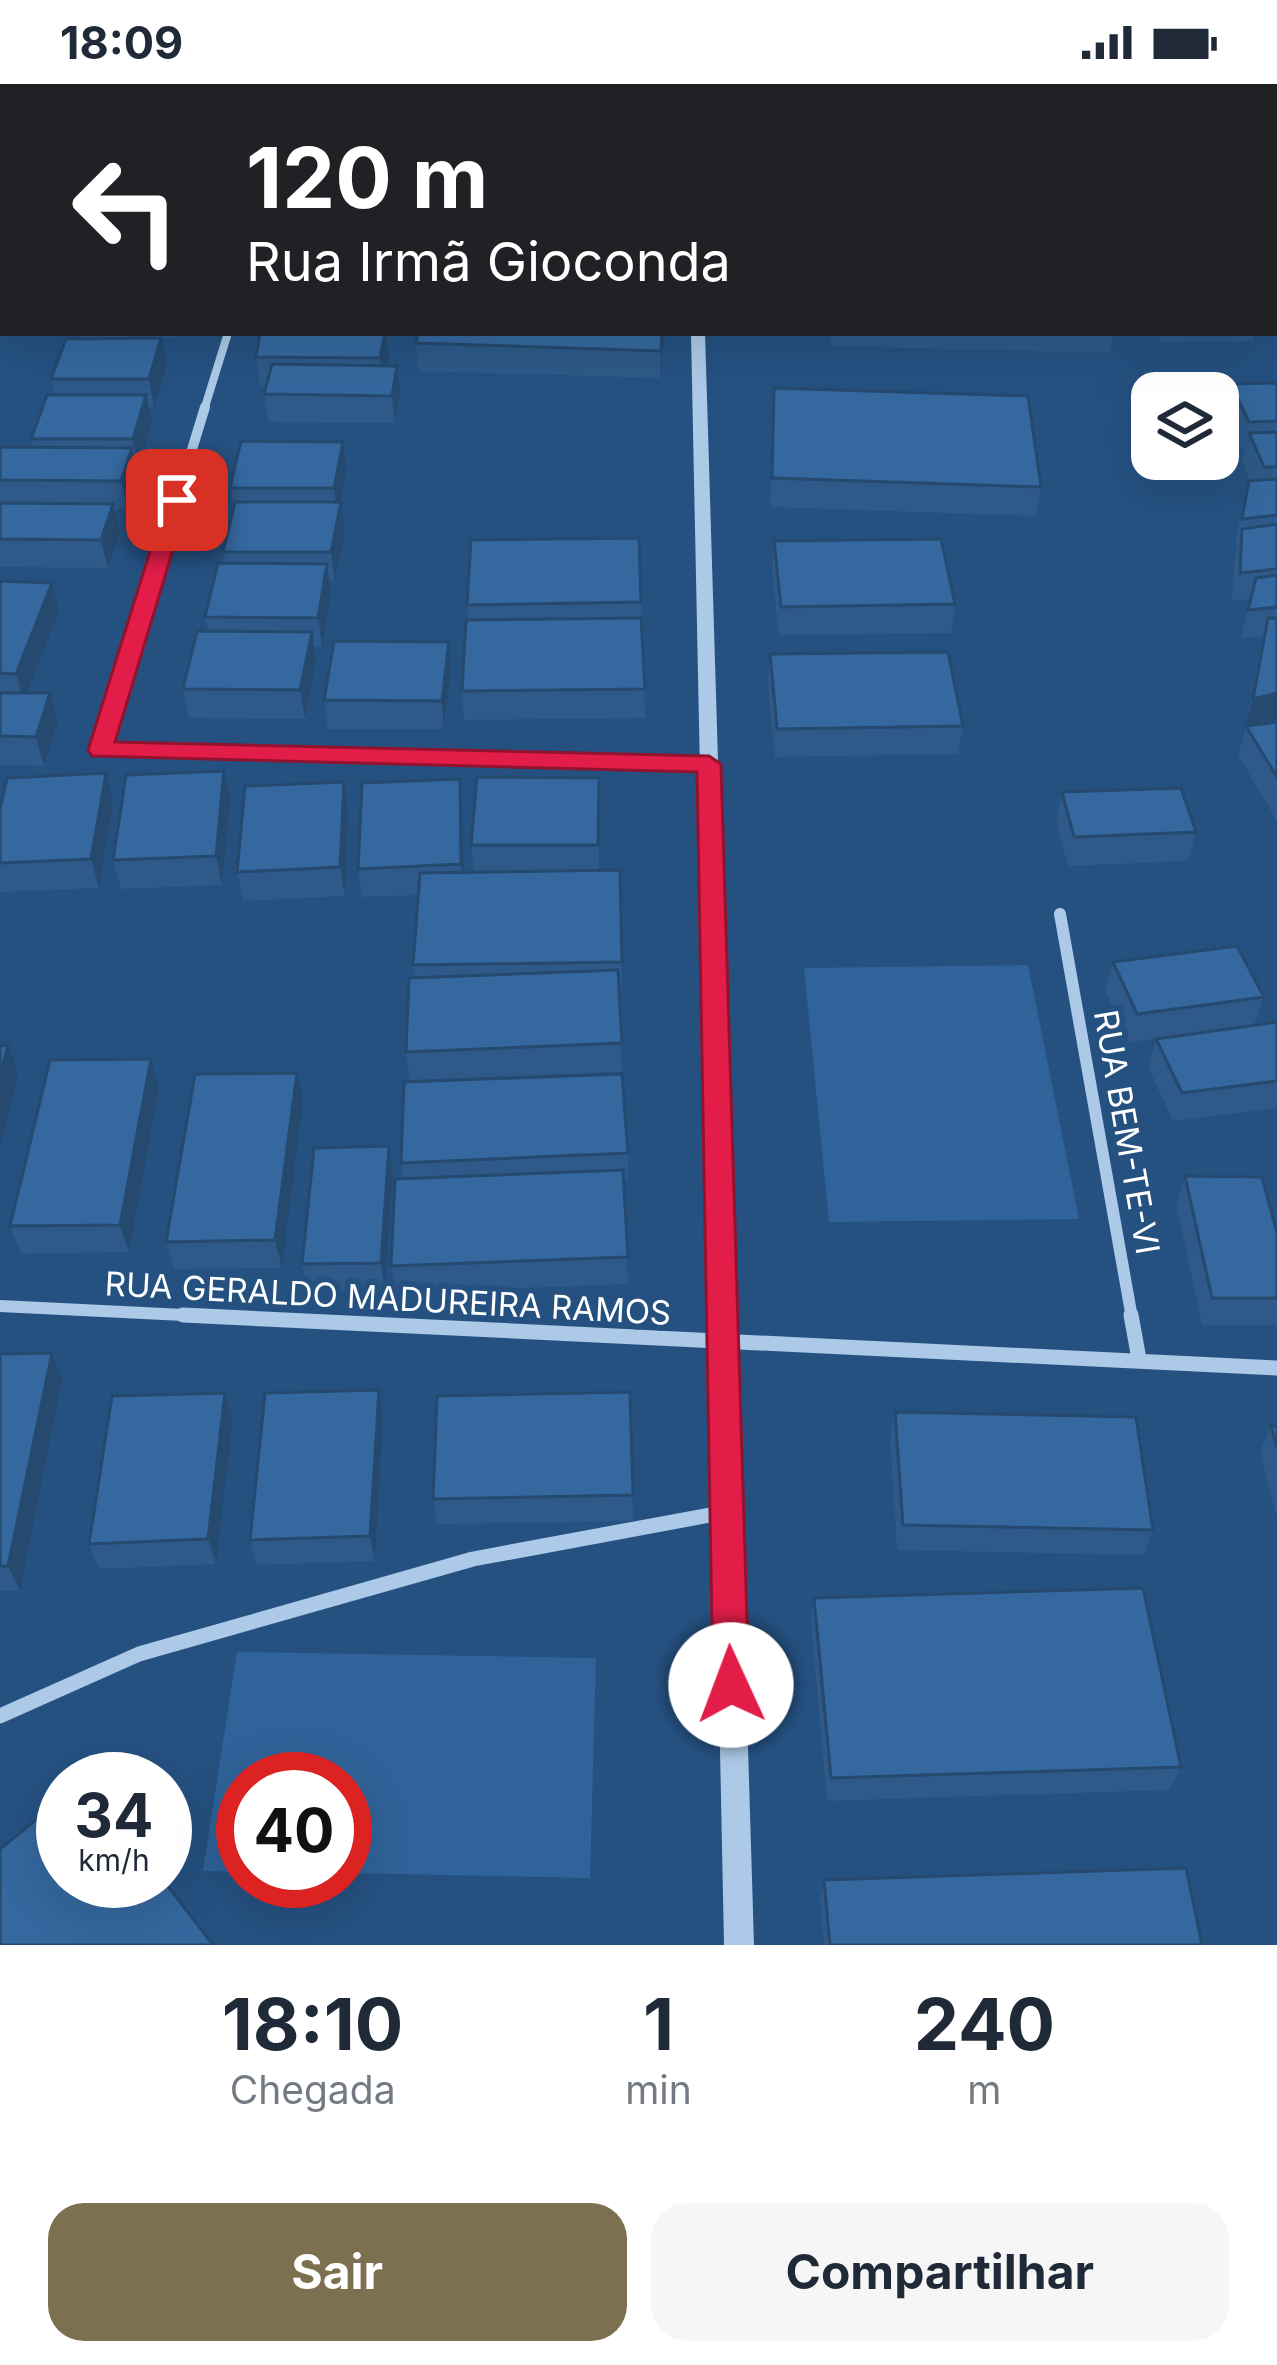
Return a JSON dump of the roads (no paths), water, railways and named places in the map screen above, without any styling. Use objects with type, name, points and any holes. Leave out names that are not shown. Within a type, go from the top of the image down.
[{"type":"street","points":[[227,336],[100,750],[709,764]]},
{"type":"street","points":[[698,336],[739,1945]]},
{"type":"street","name":"RUA BEM-TE-VI","points":[[1060,914],[1139,1359]]},
{"type":"street","name":"RUA GERALDO MADUREIRA RAMOS","points":[[0,1306],[1277,1368]]},
{"type":"street","points":[[0,1716],[139,1654],[473,1559],[726,1512]]}]
